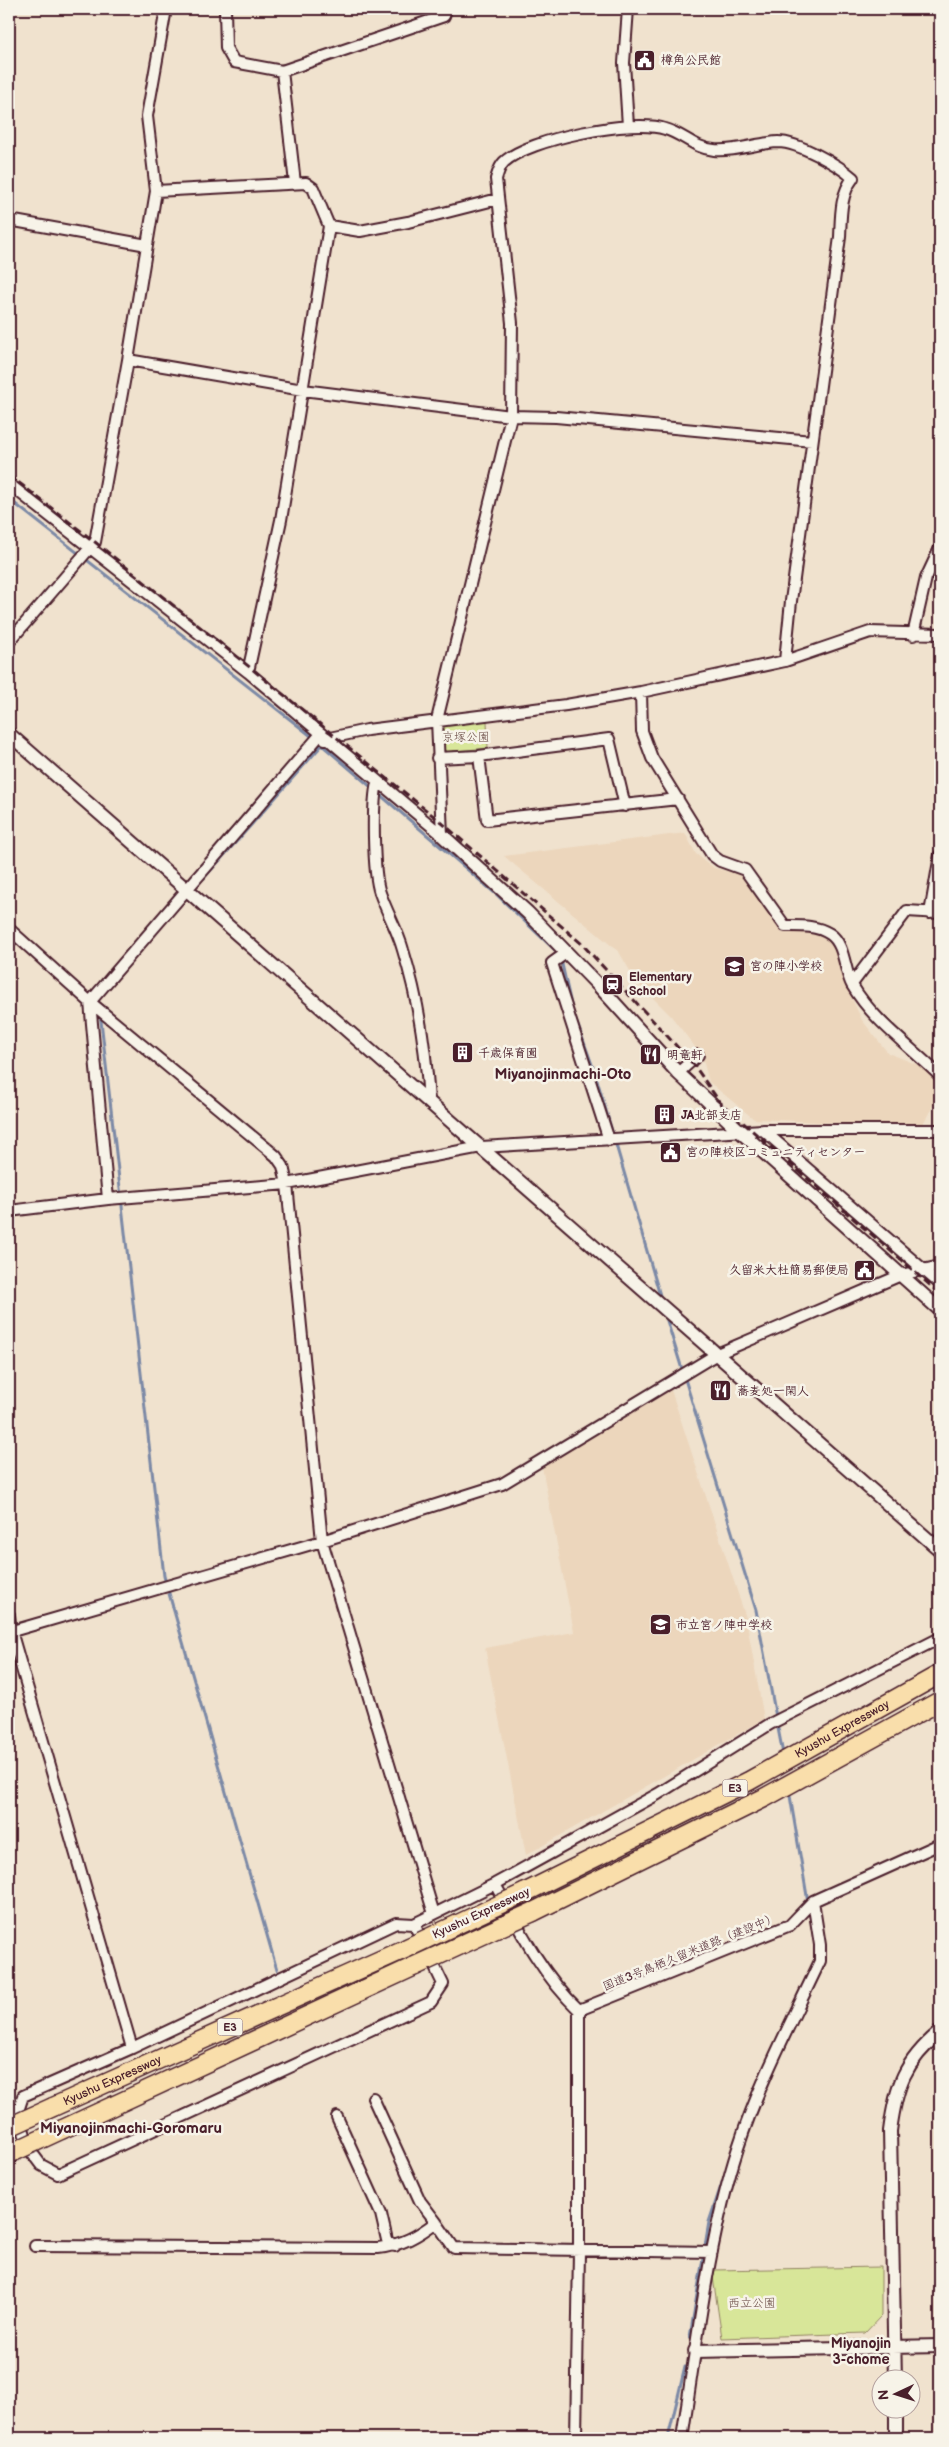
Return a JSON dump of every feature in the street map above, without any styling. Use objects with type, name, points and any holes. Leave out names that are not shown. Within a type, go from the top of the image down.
[{"type":"highway","name":"Kyushu Expressway","points":[[9,2127],[407,1948],[524,1893],[749,1781],[940,1674]]},
{"type":"highway","name":"Kyushu Expressway","points":[[9,2154],[533,1912],[764,1798],[940,1701]]},
{"type":"street","points":[[9,642],[95,542],[156,191],[147,116],[166,9]]},
{"type":"street","points":[[224,9],[226,48],[234,62],[282,71],[444,16],[446,9]]},
{"type":"street","points":[[628,9],[624,63],[628,126]]},
{"type":"street","points":[[282,71],[295,183]]},
{"type":"street","points":[[442,835],[437,758],[437,720],[511,416],[512,323],[496,179],[500,166],[513,156],[556,138],[628,126],[665,129],[695,145],[715,150],[778,142],[790,144],[812,153],[853,178],[846,188],[842,201],[840,237],[812,441],[785,661]]},
{"type":"street","points":[[156,191],[306,183],[314,188],[329,226],[281,520],[248,672]]},
{"type":"street","points":[[329,226],[360,231],[408,222],[498,199]]},
{"type":"street","points":[[9,220],[147,244]]},
{"type":"street","points":[[128,360],[303,390],[511,416],[556,417],[812,441]]},
{"type":"street","points":[[9,484],[248,672],[377,783],[442,835],[528,913],[678,1073],[742,1133],[940,1310]]},
{"type":"street","points":[[913,635],[926,578],[940,548]]},
{"type":"street","points":[[108,1199],[90,1002],[186,889],[323,737],[437,720],[566,705],[641,692],[785,661],[870,632],[913,635],[940,634]]},
{"type":"street","points":[[641,692],[642,731],[652,758],[665,782],[678,799],[712,855],[720,861],[744,870],[785,926],[803,925],[830,934],[837,941],[852,984],[866,1004],[940,1076]]},
{"type":"street","points":[[9,734],[940,1550]]},
{"type":"street","points":[[437,758],[479,756],[609,739],[625,806]]},
{"type":"street","points":[[479,756],[487,820],[678,799]]},
{"type":"street","points":[[377,783],[373,800],[378,884],[403,948],[408,968],[427,1065],[429,1101]]},
{"type":"street","points":[[852,984],[907,910],[935,913],[940,855]]},
{"type":"street","points":[[9,929],[90,1002],[276,1156],[283,1166],[287,1184],[322,1541],[434,1914]]},
{"type":"street","points":[[566,953],[552,963],[609,1140]]},
{"type":"street","points":[[678,1073],[698,1055]]},
{"type":"street","points":[[9,1210],[108,1199],[287,1184],[481,1147],[742,1133],[763,1130],[940,1130]]},
{"type":"street","points":[[763,1130],[940,1284]]},
{"type":"street","points":[[10,1631],[322,1541],[502,1484],[717,1354],[901,1275],[940,1266]]},
{"type":"street","points":[[9,1615],[10,1631],[132,2048]]},
{"type":"street","points":[[414,1924],[443,1984],[432,2002],[58,2174],[41,2165],[29,2149],[13,2113],[23,2096],[132,2048],[396,1923],[414,1924],[495,1884],[658,1794],[770,1724],[940,1638]]},
{"type":"street","name":"国道3号鳥栖久留米道路（建設中）","points":[[579,2010],[790,1925],[813,1901],[940,1844]]},
{"type":"street","points":[[495,1884],[545,1970],[560,1992],[579,2010],[579,2251],[576,2438]]},
{"type":"street","points":[[682,2438],[712,2252],[737,2150],[755,2099],[820,1961],[820,1945],[813,1901]]},
{"type":"street","points":[[895,2370],[890,2131],[895,2096],[907,2068],[925,2045],[940,2032]]},
{"type":"street","points":[[373,2098],[420,2202],[454,2248],[712,2252]]},
{"type":"street","points":[[337,2117],[380,2214],[387,2240],[395,2246]]},
{"type":"street","points":[[36,2246],[378,2248],[395,2246],[416,2237],[436,2222]]},
{"type":"street","points":[[695,2351],[940,2346]]},
{"type":"street","points":[[896,2420],[896,2438]]},
{"type":"shaded area","name":"宮の陣小学校","points":[[685,833],[696,854],[714,868],[739,874],[756,893],[782,933],[805,932],[825,937],[834,944],[845,984],[862,1020],[888,1053],[926,1068],[940,1087],[940,1094],[921,1127],[754,1119],[709,1082],[702,1056],[671,1016],[636,981],[619,952],[504,856]]},
{"type":"shaded area","name":"市立宮ノ陣中学校","points":[[671,1390],[746,1618],[764,1719],[526,1855],[485,1648],[574,1632],[542,1467]]},
{"type":"green space","name":"京塚公園","points":[[487,721],[488,748],[444,752],[444,725]]},
{"type":"green space","name":"西立公園","points":[[881,2267],[881,2316],[865,2333],[722,2338],[713,2277],[715,2270]]},
{"type":"waterway","points":[[9,499],[315,739]]},
{"type":"waterway","points":[[204,878],[322,745],[496,894],[560,955],[572,1009],[595,1073],[661,1299]]},
{"type":"waterway","points":[[100,1012],[164,1576],[277,1970]]},
{"type":"waterway","points":[[665,1314],[756,1610],[776,1717]]},
{"type":"waterway","points":[[777,1723],[783,1754]]},
{"type":"waterway","points":[[789,1790],[808,1902]]},
{"type":"waterway","points":[[809,1908],[816,1951]]},
{"type":"waterway","points":[[745,2113],[767,2061]]},
{"type":"waterway","points":[[690,2337],[709,2222],[726,2171]]},
{"type":"waterway","points":[[668,2438],[685,2367]]},
{"type":"railway","points":[[9,475],[95,542],[441,822],[582,944],[694,1065],[721,1104]]},
{"type":"railway","points":[[716,1099],[940,1294]]},
{"type":"place","name":"樽角公民館","points":[[645,60]]},
{"type":"place","name":"宮の陣小学校","points":[[734,966]]},
{"type":"place","name":"Elementary School","points":[[613,984]]},
{"type":"place","name":"千歳保育園","points":[[462,1053]]},
{"type":"place","name":"明竜軒","points":[[651,1055]]},
{"type":"place","name":"JA北部支店","points":[[665,1115]]},
{"type":"place","name":"宮の陣校区コミュニティセンター","points":[[670,1152]]},
{"type":"place","name":"久留米大杜簡易郵便局","points":[[865,1270]]},
{"type":"place","name":"蕎麦処一閑人","points":[[721,1391]]},
{"type":"place","name":"市立宮ノ陣中学校","points":[[660,1625]]},
{"type":"district","name":"Miyanojinmachi-Oto","points":[[563,1074]]},
{"type":"district","name":"Miyanojinmachi-Goromaru","points":[[131,2128]]},
{"type":"district","name":"Miyanojin 3-chome","points":[[861,2352]]}]
